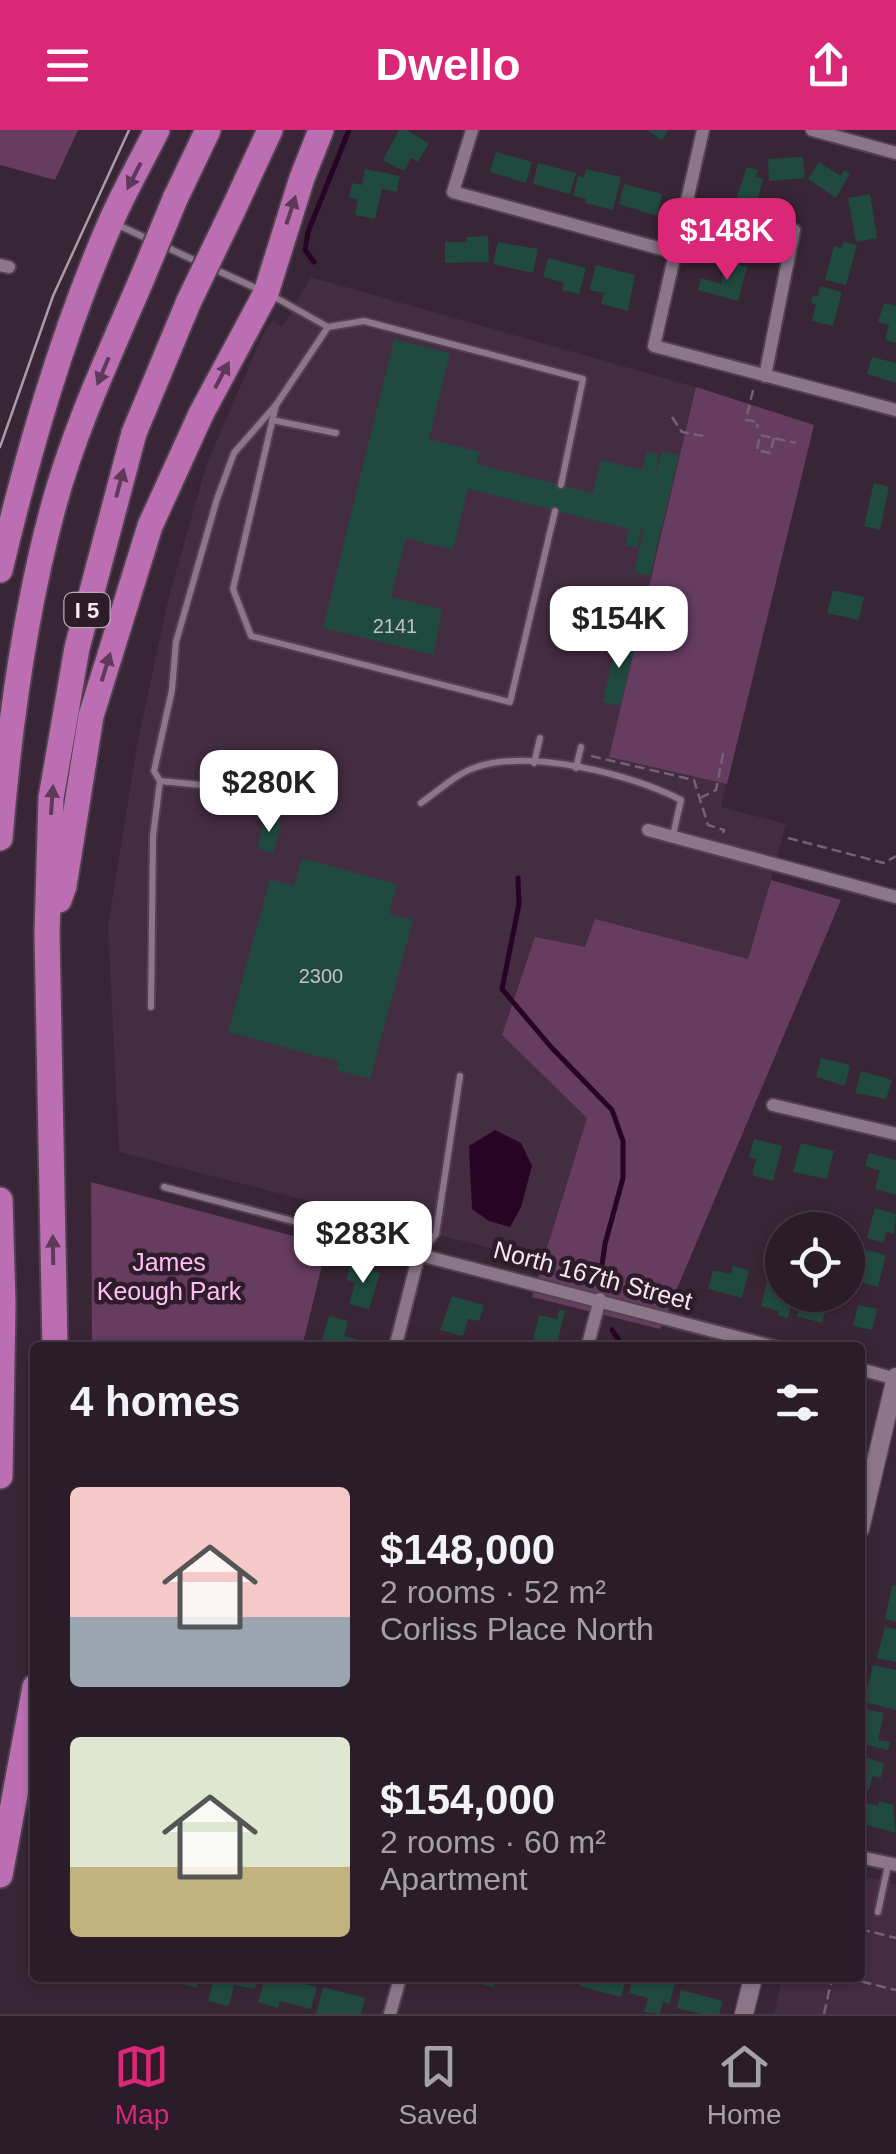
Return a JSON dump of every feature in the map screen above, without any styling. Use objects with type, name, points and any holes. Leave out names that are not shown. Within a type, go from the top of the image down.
[{"type":"highway","points":[[0,570],[26,463],[81,294],[110,222],[157,130]]},
{"type":"highway","name":"I 5","points":[[0,838],[24,640],[53,506],[97,384],[208,130]]},
{"type":"highway","name":"I 5","points":[[55,1342],[47,932],[51,798],[77,648],[134,433],[189,301],[270,130]]},
{"type":"highway","points":[[47,932],[64,886],[91,716],[150,526],[174,469],[266,292],[320,130]]},
{"type":"highway","points":[[0,1200],[0,1476]]},
{"type":"highway","points":[[0,1876],[30,1714]]},
{"type":"street","points":[[472,130],[453,192],[673,252]]},
{"type":"street","points":[[702,130],[654,346],[896,410]]},
{"type":"street","points":[[812,130],[896,153]]},
{"type":"street","points":[[765,376],[794,230]]},
{"type":"street","points":[[648,830],[896,897]]},
{"type":"street","points":[[774,1104],[896,1134]]},
{"type":"street","name":"North 167th Street","points":[[401,1250],[757,1342]]},
{"type":"street","points":[[396,1342],[420,1254]]},
{"type":"street","points":[[589,1342],[600,1300]]},
{"type":"street","points":[[865,1370],[896,1378],[865,1508]]},
{"type":"street","points":[[865,1857],[892,1864]]},
{"type":"street","points":[[390,2014],[399,1982]]},
{"type":"street","points":[[744,2014],[752,1982]]},
{"type":"lane","points":[[110,222],[266,292],[328,326],[364,321],[583,379],[561,485]]},
{"type":"lane","points":[[150,1007],[153,836],[160,781],[154,771],[172,690],[176,642],[234,453],[276,404],[328,326]]},
{"type":"lane","points":[[276,404],[233,589],[251,636],[510,702],[555,511]]},
{"type":"lane","points":[[272,420],[336,433]]},
{"type":"lane","points":[[534,763],[540,738]]},
{"type":"lane","points":[[576,768],[581,747]]},
{"type":"lane","points":[[421,803],[472,768],[517,761],[576,768],[655,787],[681,800],[672,836]]},
{"type":"lane","points":[[160,781],[238,794]]},
{"type":"lane","points":[[420,1254],[436,1234],[460,1076]]},
{"type":"lane","name":"North 167th Street","points":[[164,1187],[401,1250]]},
{"type":"lane","points":[[878,1912],[892,1864]]},
{"type":"path","points":[[752,394],[746,420],[758,422],[757,428]]},
{"type":"path","points":[[672,417],[682,432],[703,436]]},
{"type":"path","points":[[774,438],[796,443]]},
{"type":"path","points":[[700,798],[716,790],[726,754]]},
{"type":"path","points":[[788,838],[884,864],[896,856]]},
{"type":"path","points":[[865,1931],[896,1938]]},
{"type":"path","points":[[824,2014],[831,1982]]},
{"type":"path","points":[[863,1982],[896,1990]]},
{"type":"shaded area","points":[[311,277],[696,387],[814,425],[721,807],[786,824],[749,960],[595,920],[586,947],[587,1118],[543,1262],[119,1152],[108,926],[137,745],[168,600],[207,463],[265,330],[273,320],[282,327]]},
{"type":"shaded area","points":[[495,1130],[521,1143],[532,1166],[521,1207],[510,1227],[489,1221],[472,1209],[469,1146]]},
{"type":"shaded area","points":[[865,1876],[896,1884],[896,2014],[774,2014],[781,1982],[865,1982]]},
{"type":"green space","points":[[0,130],[78,130],[55,180],[0,165]]},
{"type":"green space","points":[[696,387],[814,425],[727,784],[609,757]]},
{"type":"green space","points":[[771,880],[841,900],[660,1329],[532,1297],[587,1118],[502,1035],[535,937],[585,947],[595,919],[748,959]]},
{"type":"green space","name":"James Keough Park","points":[[91,1182],[327,1245],[303,1342],[92,1342]]},
{"type":"building","points":[[399,130],[429,143],[418,162],[411,158],[404,171],[383,160]]},
{"type":"building","points":[[647,130],[668,130],[662,140]]},
{"type":"building","points":[[496,152],[532,162],[526,183],[490,172]]},
{"type":"building","points":[[803,157],[805,178],[769,181],[768,159]]},
{"type":"building","points":[[819,162],[841,176],[844,170],[850,174],[836,198],[808,179]]},
{"type":"building","points":[[538,163],[576,173],[570,194],[533,184]]},
{"type":"building","points":[[747,167],[758,170],[756,177],[763,179],[755,208],[735,202]]},
{"type":"building","points":[[365,169],[400,176],[397,192],[382,189],[375,219],[355,215],[358,199],[349,198],[352,183],[362,185]]},
{"type":"building","points":[[586,169],[621,177],[613,210],[573,196],[578,176],[584,177]]},
{"type":"building","points":[[624,184],[662,194],[657,216],[619,204]]},
{"type":"building","points":[[870,194],[877,238],[856,242],[848,198]]},
{"type":"building","points":[[727,216],[754,220],[750,248],[740,246],[739,254],[716,251],[717,240],[723,241]]},
{"type":"building","points":[[488,236],[489,262],[445,263],[445,242],[467,242],[467,237]]},
{"type":"building","points":[[498,242],[538,249],[533,273],[493,264]]},
{"type":"building","points":[[843,242],[857,245],[846,285],[825,280],[834,246],[842,248]]},
{"type":"building","points":[[548,258],[586,268],[579,294],[562,290],[564,283],[543,277]]},
{"type":"building","points":[[727,261],[747,267],[738,301],[698,290],[701,278],[721,284]]},
{"type":"building","points":[[596,265],[635,275],[628,311],[601,304],[604,293],[589,290]]},
{"type":"building","points":[[820,286],[842,292],[833,326],[812,321],[816,304],[811,303]]},
{"type":"building","points":[[884,303],[896,306],[896,343],[885,340],[889,325],[878,322]]},
{"type":"building","points":[[394,339],[450,353],[429,439],[480,452],[477,464],[593,493],[601,460],[642,470],[647,451],[658,454],[656,473],[662,451],[679,455],[650,576],[634,572],[644,530],[641,529],[637,548],[625,545],[628,529],[468,489],[453,550],[406,538],[391,597],[442,609],[434,655],[323,628]]},
{"type":"building","points":[[872,357],[896,363],[896,383],[867,374]]},
{"type":"building","points":[[874,483],[889,487],[880,530],[864,526]]},
{"type":"building","points":[[833,590],[864,597],[859,620],[827,613]]},
{"type":"building","points":[[617,637],[636,642],[620,706],[603,702]]},
{"type":"building","points":[[265,818],[282,822],[273,853],[257,848]]},
{"type":"building","points":[[302,858],[397,884],[389,913],[413,920],[370,1079],[337,1070],[339,1062],[228,1032],[270,879],[294,886]]},
{"type":"building","points":[[821,1058],[850,1065],[845,1086],[816,1077]]},
{"type":"building","points":[[861,1071],[892,1080],[886,1099],[855,1093]]},
{"type":"building","points":[[754,1139],[782,1146],[773,1181],[752,1175],[756,1159],[749,1157]]},
{"type":"building","points":[[801,1143],[834,1151],[827,1179],[793,1172]]},
{"type":"building","points":[[869,1153],[896,1160],[896,1195],[875,1189],[880,1171],[865,1166]]},
{"type":"building","points":[[875,1208],[896,1214],[894,1234],[886,1232],[884,1243],[867,1238]]},
{"type":"building","points":[[866,1250],[886,1255],[878,1287],[865,1283]]},
{"type":"building","points":[[350,1265],[380,1273],[369,1309],[349,1304],[355,1282],[347,1280]]},
{"type":"building","points":[[733,1266],[749,1270],[742,1298],[708,1289],[713,1270],[731,1274]]},
{"type":"building","points":[[452,1296],[484,1305],[479,1321],[468,1319],[463,1336],[440,1330]]},
{"type":"building","points":[[865,1306],[877,1309],[872,1330],[853,1326],[856,1312],[865,1312]]},
{"type":"building","points":[[559,1310],[565,1311],[557,1342],[532,1342],[539,1315],[557,1319]]},
{"type":"building","points":[[798,1312],[825,1312],[822,1323],[797,1316]]},
{"type":"building","points":[[329,1316],[348,1321],[344,1336],[363,1341],[363,1342],[322,1342]]},
{"type":"building","points":[[892,1586],[896,1586],[896,1622],[885,1619]]},
{"type":"building","points":[[885,1627],[896,1629],[896,1662],[877,1658]]},
{"type":"building","points":[[873,1665],[896,1670],[896,1710],[865,1702]]},
{"type":"building","points":[[865,1708],[884,1713],[878,1740],[890,1742],[888,1750],[865,1744]]},
{"type":"building","points":[[865,1757],[884,1764],[881,1778],[873,1776],[869,1790],[865,1789]]},
{"type":"building","points":[[879,1801],[893,1805],[896,1833],[865,1824],[865,1803],[878,1806]]},
{"type":"building","points":[[175,1982],[198,1982],[197,1988]]},
{"type":"building","points":[[213,1982],[256,1982],[255,1989],[234,1985],[229,2006],[208,2001]]},
{"type":"building","points":[[264,1982],[296,1982],[317,1987],[311,2009],[280,2001],[278,2008],[258,2002]]},
{"type":"building","points":[[581,1982],[625,1982],[621,1997],[580,1986]]},
{"type":"building","points":[[632,1982],[675,1984],[669,2004],[663,2002],[660,2014],[644,2012],[648,1998],[629,1993]]},
{"type":"building","points":[[323,1987],[365,1998],[361,2014],[316,2014]]},
{"type":"building","points":[[681,1990],[723,2001],[719,2014],[677,2008]]},
{"type":"waterway","points":[[314,262],[305,250],[308,232],[349,130]]},
{"type":"waterway","points":[[518,878],[519,904],[502,989],[612,1110],[623,1141],[623,1178],[600,1279]]},
{"type":"waterway","points":[[612,1330],[620,1342]]},
{"type":"tram line","points":[[0,447],[53,296],[129,130]]}]
